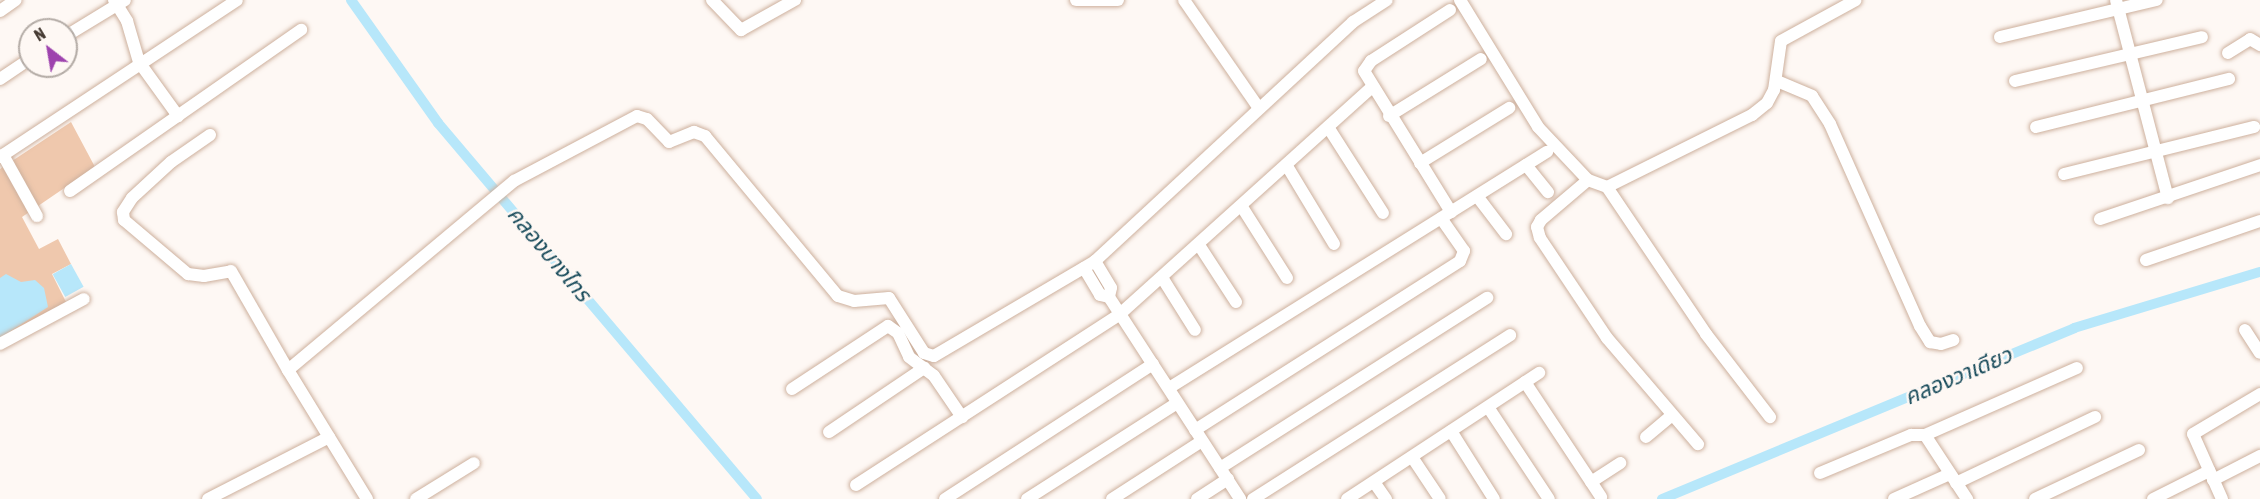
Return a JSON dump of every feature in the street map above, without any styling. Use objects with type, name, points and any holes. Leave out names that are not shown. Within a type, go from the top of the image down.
[{"type":"street","points":[[0,11],[16,0]]},
{"type":"street","points":[[37,216],[1,156],[139,62],[237,0]]},
{"type":"street","points":[[712,0],[741,30],[795,0]]},
{"type":"street","points":[[1076,0],[1118,0]]},
{"type":"street","points":[[1184,0],[1258,107]]},
{"type":"street","points":[[288,370],[512,183],[637,116],[647,119],[663,139],[674,141],[694,132],[705,136],[838,296],[854,301],[889,298],[929,356],[976,334],[1095,261],[1258,107],[1353,22],[1387,0]]},
{"type":"street","points":[[1460,0],[1538,128],[1588,180],[1607,187],[1706,334],[1770,417]]},
{"type":"street","points":[[1607,187],[1752,115],[1767,103],[1777,81],[1781,41],[1856,0]]},
{"type":"street","points":[[2000,37],[2117,4],[2157,0]]},
{"type":"street","points":[[78,28],[118,2],[135,40],[139,62],[178,116]]},
{"type":"street","points":[[2117,4],[2168,198]]},
{"type":"street","points":[[1195,430],[1460,261],[1464,250],[1420,163],[1365,78],[1366,66],[1450,10]]},
{"type":"street","points":[[70,191],[300,30]]},
{"type":"street","points":[[2015,81],[2202,37]]},
{"type":"street","points":[[2228,53],[2250,39],[2260,45]]},
{"type":"street","points":[[1389,116],[1480,59]]},
{"type":"street","points":[[0,79],[18,67]]},
{"type":"street","points":[[2036,127],[2229,80]]},
{"type":"street","points":[[1777,81],[1812,96],[1830,124],[1920,327],[1930,342],[1941,344],[1953,340]]},
{"type":"street","points":[[856,485],[1120,314],[1242,207],[1371,88]]},
{"type":"street","points":[[1420,163],[1509,108]]},
{"type":"street","points":[[1328,127],[1383,213]]},
{"type":"street","points":[[2064,174],[2254,127]]},
{"type":"street","points":[[210,135],[171,162],[132,198],[123,212],[124,220],[188,274],[204,276],[231,271],[367,499]]},
{"type":"street","points":[[1169,388],[1547,152]]},
{"type":"street","points":[[1526,165],[1548,192]]},
{"type":"street","points":[[2100,219],[2168,198],[2260,165]]},
{"type":"street","points":[[1287,166],[1334,244]]},
{"type":"street","points":[[1588,180],[1541,220],[1538,227],[1540,238],[1607,338],[1698,444]]},
{"type":"street","points":[[1477,196],[1506,234]]},
{"type":"street","points":[[1242,207],[1287,278]]},
{"type":"street","points":[[2146,260],[2260,220]]},
{"type":"street","points":[[1199,245],[1236,302]]},
{"type":"street","points":[[1095,261],[1111,288],[1109,297]]},
{"type":"street","points":[[1084,268],[1100,294],[1109,297],[1240,499]]},
{"type":"street","points":[[1162,279],[1195,330]]},
{"type":"street","points":[[1220,468],[1487,298]]},
{"type":"street","points":[[0,344],[84,299]]},
{"type":"street","points":[[792,389],[888,326],[898,333],[909,357],[934,376],[962,417]]},
{"type":"street","points":[[2245,330],[2260,353]]},
{"type":"street","points":[[1253,499],[1510,336]]},
{"type":"street","points":[[946,499],[1153,364]]},
{"type":"street","points":[[829,432],[924,368]]},
{"type":"street","points":[[1820,472],[1911,435],[1925,435],[2077,369]]},
{"type":"street","points":[[1347,499],[1539,373]]},
{"type":"street","points":[[1526,382],[1601,497]]},
{"type":"street","points":[[2222,499],[2193,434],[2260,394]]},
{"type":"street","points":[[1027,499],[1177,403]]},
{"type":"street","points":[[1488,406],[1548,499]]},
{"type":"street","points":[[1646,437],[1672,415]]},
{"type":"street","points":[[1894,499],[1953,478],[2095,417]]},
{"type":"street","points":[[1451,432],[1494,499]]},
{"type":"street","points":[[1925,435],[1967,499]]},
{"type":"street","points":[[208,499],[329,436]]},
{"type":"street","points":[[1112,499],[1202,441]]},
{"type":"street","points":[[2035,499],[2139,450]]},
{"type":"street","points":[[2153,499],[2260,456]]},
{"type":"street","points":[[1412,457],[1440,499]]},
{"type":"street","points":[[416,499],[474,463]]},
{"type":"street","points":[[1591,482],[1620,463]]},
{"type":"street","points":[[1197,499],[1228,479]]},
{"type":"street","points":[[1374,482],[1386,499]]},
{"type":"shaded area","points":[[71,122],[95,167],[22,217],[39,249],[58,239],[71,264],[52,274],[67,304],[0,341],[0,169]]},
{"type":"water","points":[[71,264],[84,287],[65,297],[53,274]]},
{"type":"water","points":[[6,274],[21,282],[35,280],[44,288],[48,307],[0,338],[0,278]]},
{"type":"waterway","name":"คลองบางไทร","points":[[351,0],[438,123],[757,499]]},
{"type":"waterway","name":"คลองวาเดียว","points":[[1662,499],[2074,328],[2260,272]]}]
